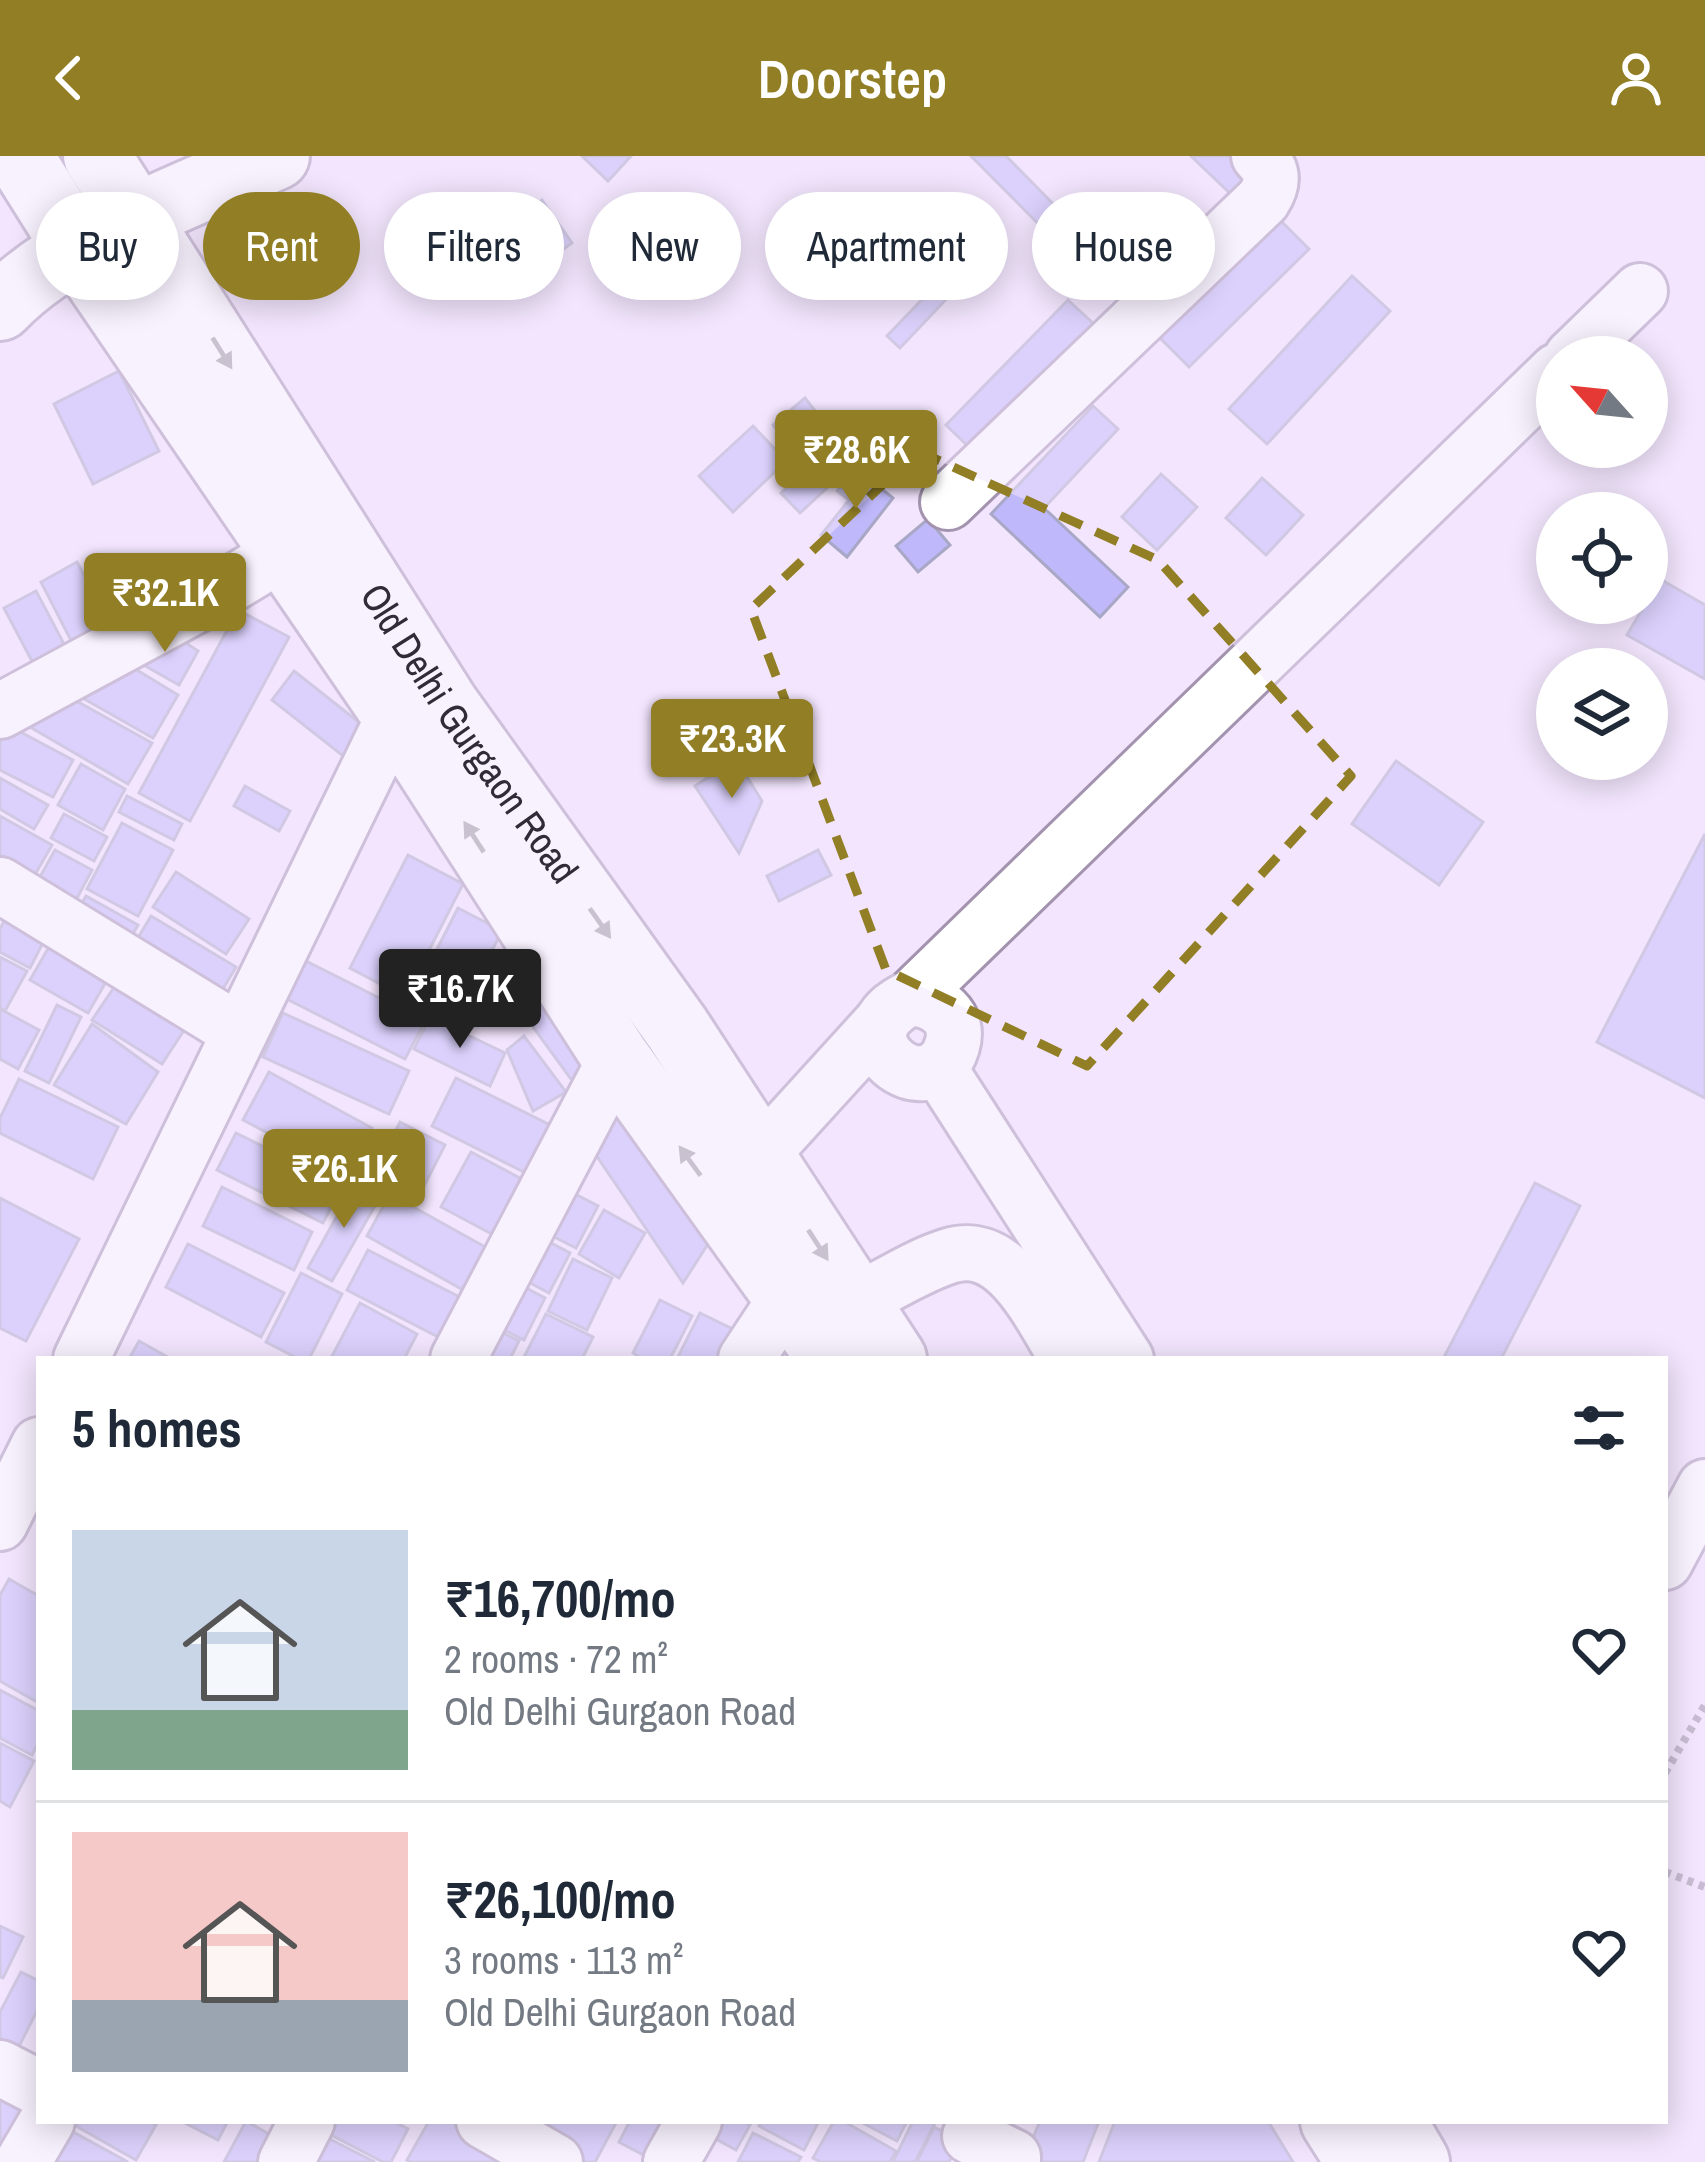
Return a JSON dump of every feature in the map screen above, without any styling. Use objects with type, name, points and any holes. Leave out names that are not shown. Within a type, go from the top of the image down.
[{"type":"main road","name":"Old Delhi Gurgaon Road","points":[[19,156],[21,282],[286,550],[616,1058],[787,1297],[888,1356]]},
{"type":"main road","name":"Old Delhi Gurgaon Road","points":[[97,156],[120,192]]},
{"type":"main road","points":[[179,199],[276,156]]},
{"type":"main road","name":"Old Delhi Gurgaon Road","points":[[179,284],[446,706],[677,1028],[760,1156],[843,1330]]},
{"type":"main road","points":[[1336,2124],[1360,2162]]},
{"type":"main road","points":[[1393,2124],[1416,2162]]},
{"type":"street","points":[[948,502],[1263,200],[1272,186],[1271,176],[1258,156]]},
{"type":"street","points":[[1594,336],[1640,291]]},
{"type":"street","points":[[760,1156],[896,1010],[1536,391]]},
{"type":"street","points":[[0,710],[200,603],[286,550]]},
{"type":"street","points":[[82,1356],[395,714]]},
{"type":"street","points":[[0,885],[240,1032]]},
{"type":"street","points":[[896,1010],[879,1038],[884,1053],[907,1072],[938,1067],[1124,1356]]},
{"type":"street","points":[[460,1356],[616,1058]]},
{"type":"street","points":[[843,1330],[951,1255],[978,1254],[1007,1271],[1029,1295],[1066,1356]]},
{"type":"street","points":[[748,1356],[787,1297]]},
{"type":"street","points":[[1668,1556],[1705,1486]]},
{"type":"street","points":[[0,2068],[36,2086]]},
{"type":"street","points":[[23,2162],[45,2124]]},
{"type":"street","points":[[286,2162],[305,2124]]},
{"type":"street","points":[[489,2124],[554,2162]]},
{"type":"street","points":[[671,2162],[692,2124]]},
{"type":"path","points":[[1668,1768],[1705,1705]]},
{"type":"path","points":[[1668,1873],[1705,1887]]},
{"type":"highlighted area","points":[[918,451],[1158,560],[1351,776],[1087,1066],[886,970],[751,609]]},
{"type":"building","points":[[582,156],[631,156],[608,181]]},
{"type":"building","points":[[971,156],[1006,156],[1041,192],[1032,192],[1032,217]]},
{"type":"building","points":[[1191,156],[1230,156],[1253,178],[1235,198]]},
{"type":"building","points":[[1277,217],[1309,249],[1189,367],[1157,335],[1193,300],[1215,300],[1215,278]]},
{"type":"building","points":[[1352,276],[1390,311],[1267,444],[1229,409]]},
{"type":"building","points":[[922,300],[945,300],[900,348],[887,336]]},
{"type":"building","points":[[1068,300],[1096,326],[974,452],[946,425]]},
{"type":"building","points":[[119,371],[159,451],[93,484],[54,404]]},
{"type":"building","points":[[805,398],[823,421],[790,447],[773,425]]},
{"type":"building","points":[[1093,406],[1118,429],[1044,508],[1128,587],[1100,617],[991,514]]},
{"type":"building","points":[[753,426],[786,461],[733,512],[699,476]]},
{"type":"building","points":[[837,440],[856,461],[800,513],[781,493]]},
{"type":"building","points":[[855,468],[893,498],[847,557],[821,535],[849,500],[837,491]]},
{"type":"building","points":[[1161,474],[1197,507],[1157,550],[1122,517]]},
{"type":"building","points":[[1262,478],[1303,515],[1266,555],[1226,518]]},
{"type":"building","points":[[928,519],[950,545],[918,572],[896,546]]},
{"type":"building","points":[[77,562],[116,636],[79,656],[41,582]]},
{"type":"building","points":[[1668,584],[1705,605],[1705,679],[1668,658],[1668,648],[1650,648],[1627,635],[1633,624],[1668,624]]},
{"type":"building","points":[[36,591],[76,667],[44,684],[4,608]]},
{"type":"building","points":[[238,610],[289,637],[190,821],[139,793]]},
{"type":"building","points":[[162,627],[198,651],[179,685],[126,655]]},
{"type":"building","points":[[122,661],[178,695],[153,738],[72,692]]},
{"type":"building","points":[[294,671],[370,731],[347,759],[272,700]]},
{"type":"building","points":[[53,688],[152,743],[128,784],[11,716]]},
{"type":"building","points":[[0,721],[73,760],[53,797],[0,770]]},
{"type":"building","points":[[736,759],[762,801],[739,853],[695,786]]},
{"type":"building","points":[[1396,761],[1483,822],[1439,885],[1352,824]]},
{"type":"building","points":[[81,764],[125,789],[103,830],[58,805]]},
{"type":"building","points":[[0,778],[48,805],[34,829],[0,809]]},
{"type":"building","points":[[245,786],[290,811],[279,831],[234,806]]},
{"type":"building","points":[[127,796],[182,824],[174,840],[119,812]]},
{"type":"building","points":[[64,814],[107,837],[94,861],[51,838]]},
{"type":"building","points":[[0,816],[52,845],[26,890],[0,876]]},
{"type":"building","points":[[122,823],[173,850],[138,916],[87,889]]},
{"type":"building","points":[[1705,834],[1705,1098],[1597,1042]]},
{"type":"building","points":[[55,850],[92,870],[69,913],[31,893]]},
{"type":"building","points":[[818,850],[831,875],[779,901],[767,876]]},
{"type":"building","points":[[408,855],[463,884],[405,997],[350,968]]},
{"type":"building","points":[[176,872],[249,919],[226,954],[153,907]]},
{"type":"building","points":[[86,896],[138,925],[123,951],[72,921]]},
{"type":"building","points":[[12,906],[51,927],[30,968],[0,952],[0,929]]},
{"type":"building","points":[[458,908],[502,931],[453,1026],[409,1004]]},
{"type":"building","points":[[151,916],[236,967],[211,1009],[126,958]]},
{"type":"building","points":[[57,933],[115,966],[88,1013],[30,980]]},
{"type":"building","points":[[0,957],[27,971],[5,1011],[0,1008]]},
{"type":"building","points":[[304,960],[425,1021],[405,1059],[285,998]]},
{"type":"building","points":[[121,977],[190,1021],[162,1064],[92,1020]]},
{"type":"building","points":[[542,993],[596,1065],[573,1082],[520,1009]]},
{"type":"building","points":[[57,1005],[81,1017],[49,1083],[25,1071]]},
{"type":"building","points":[[0,1009],[39,1030],[18,1069],[0,1059]]},
{"type":"building","points":[[283,1013],[409,1071],[389,1114],[263,1057]]},
{"type":"building","points":[[430,1017],[505,1053],[490,1086],[414,1049]]},
{"type":"building","points":[[92,1024],[158,1072],[126,1124],[54,1085]]},
{"type":"building","points":[[524,1036],[566,1092],[533,1111],[507,1050]]},
{"type":"building","points":[[269,1072],[372,1128],[348,1175],[243,1120]]},
{"type":"building","points":[[456,1078],[556,1128],[532,1176],[432,1126]]},
{"type":"building","points":[[19,1079],[118,1127],[93,1179],[0,1133],[0,1118]]},
{"type":"building","points":[[611,1079],[713,1236],[683,1283],[581,1133]]},
{"type":"building","points":[[400,1122],[445,1145],[421,1192],[376,1169]]},
{"type":"building","points":[[236,1133],[342,1186],[323,1223],[217,1170]]},
{"type":"building","points":[[471,1152],[535,1186],[505,1241],[441,1207]]},
{"type":"building","points":[[356,1182],[381,1195],[332,1281],[308,1268]]},
{"type":"building","points":[[554,1183],[598,1206],[576,1248],[533,1226]]},
{"type":"building","points":[[1535,1183],[1580,1206],[1503,1356],[1445,1356]]},
{"type":"building","points":[[222,1187],[312,1232],[294,1270],[203,1226]]},
{"type":"building","points":[[390,1194],[496,1253],[472,1295],[367,1236]]},
{"type":"building","points":[[0,1198],[79,1239],[26,1341],[0,1328]]},
{"type":"building","points":[[604,1210],[645,1233],[619,1278],[579,1254]]},
{"type":"building","points":[[528,1231],[570,1253],[549,1293],[508,1271]]},
{"type":"building","points":[[188,1244],[284,1293],[261,1337],[166,1287]]},
{"type":"building","points":[[368,1250],[471,1303],[450,1343],[347,1290]]},
{"type":"building","points":[[573,1259],[612,1278],[587,1330],[548,1311]]},
{"type":"building","points":[[301,1273],[342,1294],[311,1356],[293,1356],[266,1342]]},
{"type":"building","points":[[503,1276],[545,1298],[524,1340],[481,1318]]},
{"type":"building","points":[[660,1300],[692,1316],[672,1356],[633,1353]]},
{"type":"building","points":[[360,1303],[417,1334],[406,1356],[332,1356]]},
{"type":"building","points":[[700,1313],[749,1337],[740,1356],[678,1356]]},
{"type":"building","points":[[546,1314],[593,1337],[584,1356],[525,1356]]},
{"type":"building","points":[[478,1320],[519,1341],[512,1356],[460,1356]]},
{"type":"building","points":[[139,1341],[166,1356],[131,1356]]},
{"type":"building","points":[[9,1579],[36,1594],[36,1701],[0,1681],[0,1595]]},
{"type":"building","points":[[0,1690],[36,1709],[36,1747],[32,1755],[0,1738]]},
{"type":"building","points":[[0,1743],[34,1761],[10,1807],[0,1801]]},
{"type":"building","points":[[0,1926],[23,1937],[3,1978],[0,1977]]},
{"type":"building","points":[[21,1972],[36,1980],[36,2013],[10,2064],[0,2059],[0,2012]]},
{"type":"building","points":[[9,2084],[36,2098],[0,2162],[0,2101]]},
{"type":"building","points":[[54,2124],[59,2124],[128,2162],[32,2162]]},
{"type":"building","points":[[77,2124],[156,2125],[136,2160]]},
{"type":"building","points":[[187,2124],[226,2124],[218,2140]]},
{"type":"building","points":[[244,2124],[290,2146],[281,2162],[224,2162]]},
{"type":"building","points":[[399,2124],[408,2129],[391,2162],[383,2162],[312,2125]]},
{"type":"building","points":[[427,2124],[476,2124],[511,2143],[501,2162],[407,2160]]},
{"type":"building","points":[[538,2124],[615,2124],[595,2162],[573,2162],[530,2140]]},
{"type":"building","points":[[628,2124],[663,2124],[682,2134],[657,2162],[619,2142]]},
{"type":"building","points":[[698,2124],[750,2125],[736,2150],[696,2128]]},
{"type":"building","points":[[760,2124],[817,2124],[804,2150]]},
{"type":"building","points":[[832,2124],[848,2124],[896,2151],[890,2162],[813,2158]]},
{"type":"building","points":[[865,2124],[906,2124],[897,2141]]},
{"type":"building","points":[[912,2124],[934,2124],[915,2162],[893,2162]]},
{"type":"building","points":[[1039,2124],[1098,2124],[1083,2162],[1023,2162]]},
{"type":"building","points":[[1114,2124],[1270,2124],[1293,2162],[1099,2162]]},
{"type":"building","points":[[934,2127],[960,2140],[949,2162],[917,2162]]},
{"type":"building","points":[[312,2130],[375,2162],[314,2162]]},
{"type":"building","points":[[753,2133],[801,2157],[798,2162],[738,2162]]}]
